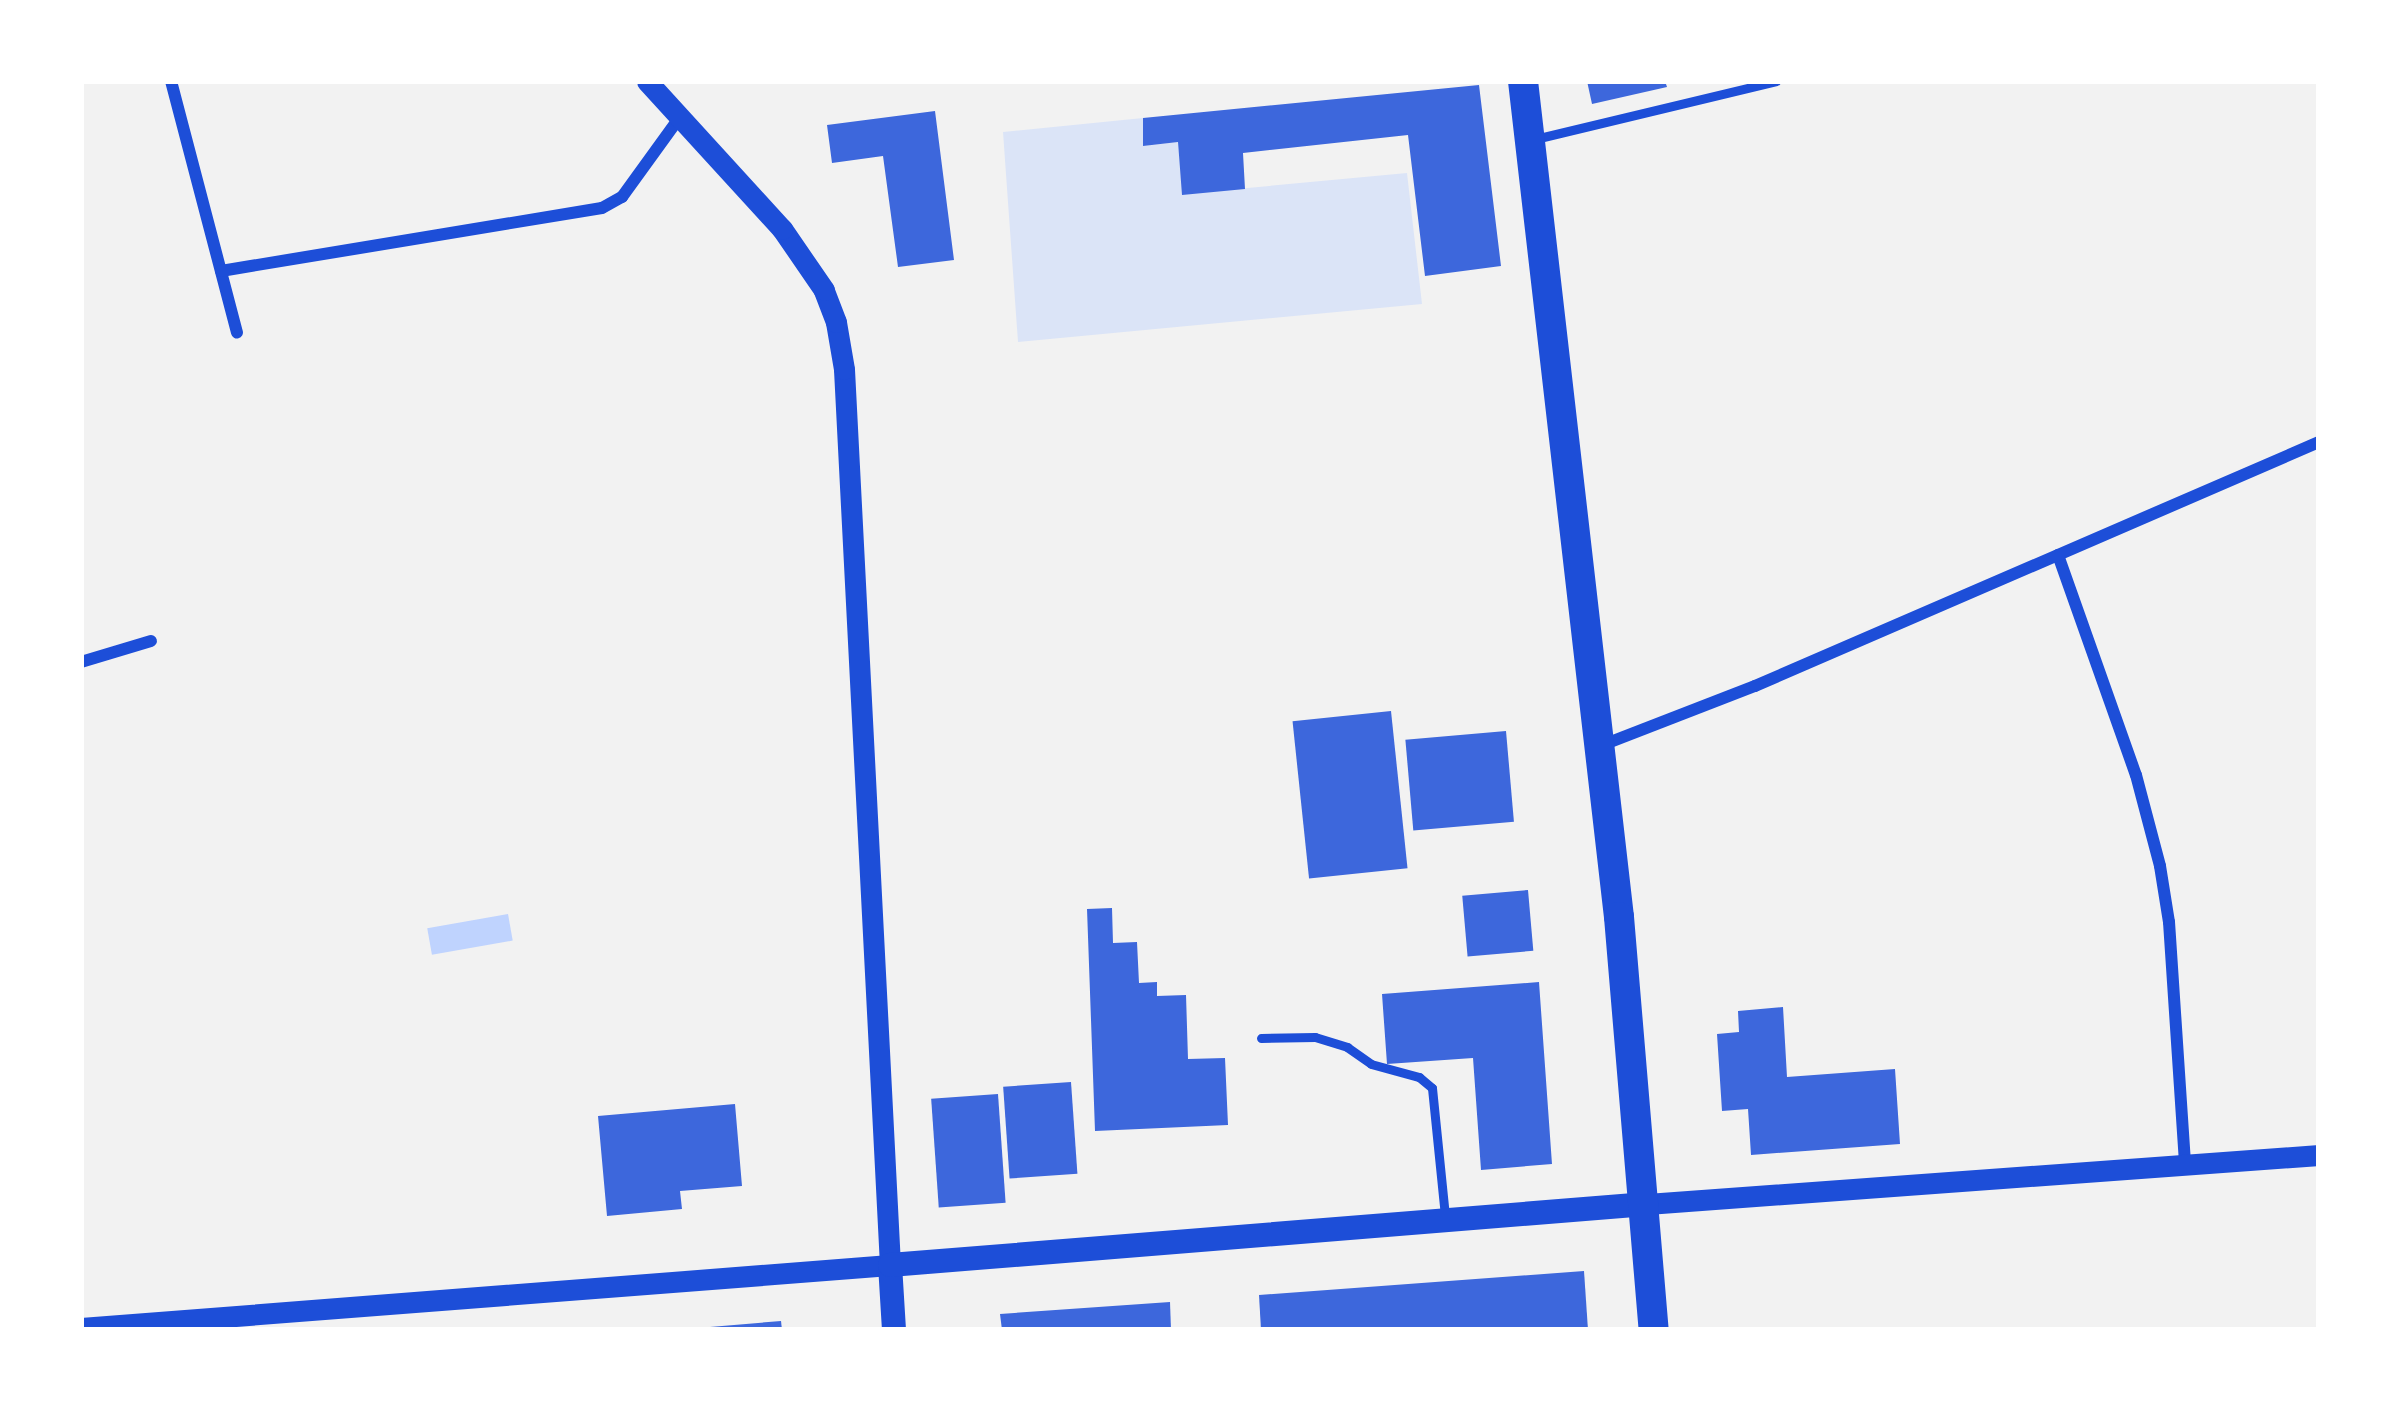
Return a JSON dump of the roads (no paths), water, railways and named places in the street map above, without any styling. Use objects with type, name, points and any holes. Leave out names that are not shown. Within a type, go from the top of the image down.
[{"type":"main road","points":[[1522,81],[1599,747],[1647,1204],[1654,1330]]},
{"type":"main road","points":[[894,1330],[890,1265],[1647,1204]]},
{"type":"street","points":[[170,81],[237,333]]},
{"type":"street","points":[[81,1328],[890,1265],[838,338],[824,290],[803,257],[647,81]]},
{"type":"street","points":[[220,271],[602,208],[622,197],[680,117]]},
{"type":"street","points":[[1599,747],[2319,442]]},
{"type":"street","points":[[2058,555],[2136,775],[2160,866],[2169,922],[2185,1165]]},
{"type":"street","points":[[81,662],[151,640]]},
{"type":"street","points":[[1647,1204],[2319,1155]]},
{"type":"lane","points":[[1529,140],[1776,81]]},
{"type":"lane","points":[[1261,1038],[1315,1037],[1347,1047],[1371,1064],[1419,1077],[1432,1088],[1446,1220]]},
{"type":"water","points":[[508,914],[513,941],[432,955],[427,928]]}]
